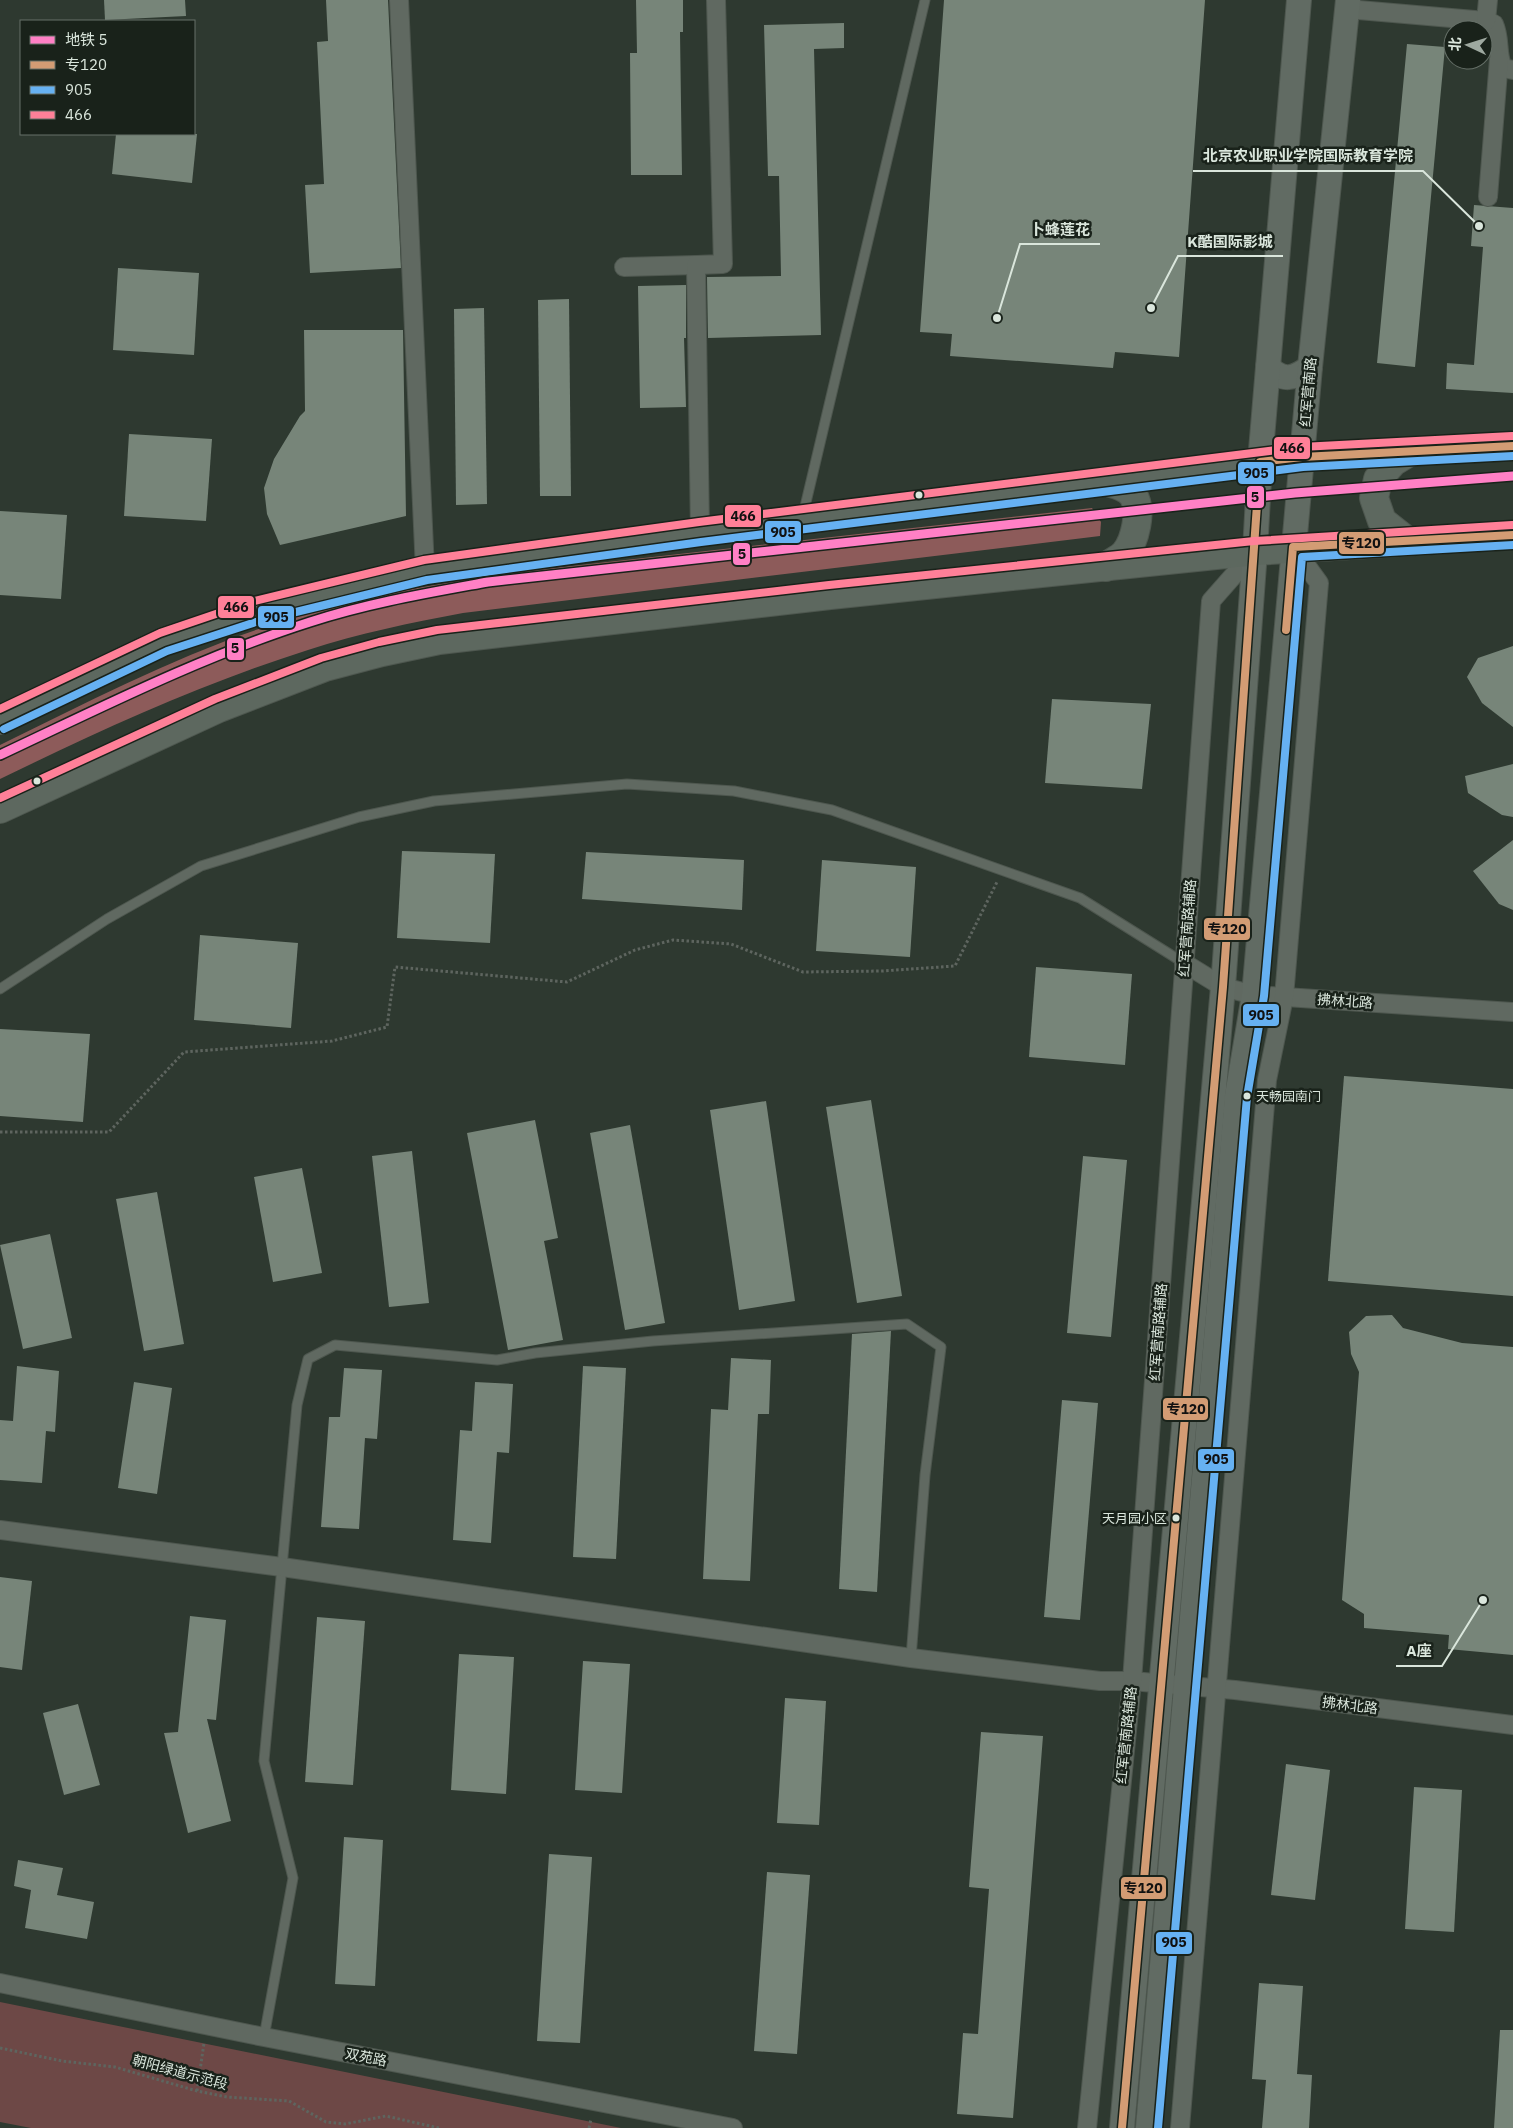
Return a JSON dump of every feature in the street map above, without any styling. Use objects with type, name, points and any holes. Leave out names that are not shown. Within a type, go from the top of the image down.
[{"type":"main road","points":[[1122,2128],[1222,987],[1260,462],[1299,0]]},
{"type":"main road","name":"红军营南路","points":[[1148,2128],[1237,1096],[1254,995],[1310,367],[1348,5]]},
{"type":"main road","points":[[1268,367],[1276,375],[1287,378],[1299,376],[1310,367]]},
{"type":"main road","points":[[0,720],[163,642],[256,611],[425,570],[700,532],[1302,457],[1513,446]]},
{"type":"main road","points":[[1406,540],[1382,521],[1374,498],[1378,479],[1393,462],[1411,451]]},
{"type":"main road","points":[[1104,481],[1124,488],[1134,497],[1137,516],[1135,534],[1125,553],[1106,567]]},
{"type":"main road","points":[[0,809],[219,708],[325,667],[439,640],[830,595],[1255,551],[1406,540],[1513,535]]},
{"type":"main road","points":[[1248,640],[1258,634],[1267,633],[1284,642]]},
{"type":"street","points":[[399,0],[425,570]]},
{"type":"street","points":[[624,266],[723,264],[716,0]]},
{"type":"street","points":[[1486,20],[1488,0]]},
{"type":"street","points":[[1348,5],[1477,20]]},
{"type":"street","points":[[1488,197],[1499,59],[1499,36],[1493,24]]},
{"type":"street","points":[[1499,59],[1503,68],[1513,70]]},
{"type":"street","points":[[696,265],[700,532]]},
{"type":"street","points":[[1180,2128],[1267,1080],[1284,997],[1319,583],[1294,548]]},
{"type":"street","name":"红军营南路辅路","points":[[1087,2128],[1132,1681],[1211,601],[1255,551]]},
{"type":"street","name":"拂林北路","points":[[1184,963],[1222,987],[1254,995],[1513,1012]]},
{"type":"street","name":"拂林北路","points":[[0,1530],[282,1567],[911,1658],[1100,1681],[1132,1681],[1217,1689],[1513,1725]]},
{"type":"street","name":"双苑路","points":[[0,1983],[264,2037],[733,2128]]},
{"type":"lane","points":[[801,520],[925,0]]},
{"type":"lane","points":[[0,988],[107,919],[201,866],[359,817],[434,801],[626,784],[734,791],[832,810],[1080,898],[1184,963]]},
{"type":"lane","points":[[264,2037],[293,1878],[264,1761],[297,1405],[308,1359],[335,1345],[497,1360],[535,1353],[653,1341],[907,1324],[940,1347],[925,1475],[911,1658]]},
{"type":"path","points":[[0,1132],[109,1132],[184,1052],[332,1041],[387,1027],[395,967],[567,982],[635,950],[672,940],[731,944],[803,972],[882,972],[955,966],[1003,871]]},
{"type":"path","points":[[197,2091],[206,2025]]},
{"type":"path","name":"朝阳绿道示范段","points":[[0,2048],[62,2061],[115,2066],[197,2091],[227,2097],[289,2101],[326,2122],[346,2124],[386,2116],[439,2128]]},
{"type":"shaded area","points":[[1092,508],[1101,522],[1100,536],[463,613],[366,633],[268,663],[190,693],[0,779],[0,745],[185,657],[261,628],[360,600],[452,582],[545,569]]},
{"type":"shaded area","points":[[0,2002],[621,2128],[31,2128],[0,2122]]},
{"type":"building","points":[[104,0],[185,0],[186,16],[105,20]]},
{"type":"building","points":[[326,0],[388,0],[401,268],[310,273],[305,185],[324,184],[317,42],[328,41]]},
{"type":"building","points":[[636,0],[683,0],[683,32],[680,32],[682,175],[631,175],[630,53],[637,53]]},
{"type":"building","points":[[944,0],[1205,0],[1179,357],[1115,352],[1113,368],[950,356],[952,334],[920,332]]},
{"type":"building","points":[[844,23],[844,48],[814,49],[821,335],[708,338],[707,277],[781,276],[779,176],[768,176],[764,25]]},
{"type":"building","points":[[1407,44],[1443,47],[1443,68],[1415,367],[1377,363]]},
{"type":"building","points":[[197,134],[192,183],[112,174],[116,135]]},
{"type":"building","points":[[1474,205],[1513,208],[1513,393],[1446,389],[1447,363],[1474,365],[1483,247],[1471,246]]},
{"type":"building","points":[[118,268],[199,273],[194,355],[113,350]]},
{"type":"building","points":[[686,285],[686,338],[684,338],[686,407],[640,408],[638,286]]},
{"type":"building","points":[[569,299],[571,496],[540,496],[538,300]]},
{"type":"building","points":[[484,308],[487,504],[456,505],[454,309]]},
{"type":"building","points":[[304,330],[403,330],[406,516],[280,545],[267,514],[264,488],[274,459],[305,411]]},
{"type":"building","points":[[129,434],[212,439],[206,521],[124,516]]},
{"type":"building","points":[[0,511],[67,515],[61,599],[0,595]]},
{"type":"building","points":[[1513,646],[1513,727],[1482,703],[1467,677],[1478,658]]},
{"type":"building","points":[[1052,699],[1151,704],[1142,789],[1045,783]]},
{"type":"building","points":[[1513,764],[1513,817],[1502,815],[1468,793],[1465,776]]},
{"type":"building","points":[[1513,840],[1513,910],[1499,904],[1473,871]]},
{"type":"building","points":[[402,851],[495,854],[490,943],[397,938]]},
{"type":"building","points":[[586,852],[744,860],[742,910],[582,899]]},
{"type":"building","points":[[822,860],[916,867],[910,957],[816,951]]},
{"type":"building","points":[[200,935],[298,943],[291,1028],[194,1020]]},
{"type":"building","points":[[1036,967],[1132,974],[1125,1065],[1029,1057]]},
{"type":"building","points":[[0,1029],[90,1034],[83,1122],[0,1116]]},
{"type":"building","points":[[1344,1076],[1513,1089],[1513,1296],[1328,1281]]},
{"type":"building","points":[[871,1100],[902,1296],[857,1303],[826,1107]]},
{"type":"building","points":[[766,1101],[795,1301],[739,1310],[710,1110]]},
{"type":"building","points":[[535,1120],[558,1238],[544,1241],[563,1340],[508,1350],[467,1133]]},
{"type":"building","points":[[630,1125],[665,1323],[625,1330],[590,1133]]},
{"type":"building","points":[[412,1151],[429,1303],[389,1307],[372,1156]]},
{"type":"building","points":[[1083,1156],[1127,1160],[1111,1337],[1067,1333]]},
{"type":"building","points":[[302,1168],[322,1273],[273,1282],[254,1177]]},
{"type":"building","points":[[157,1192],[184,1344],[144,1351],[116,1199]]},
{"type":"building","points":[[50,1234],[72,1338],[23,1349],[0,1245]]},
{"type":"building","points":[[1392,1315],[1403,1328],[1462,1343],[1513,1347],[1513,1655],[1448,1649],[1449,1635],[1364,1628],[1364,1614],[1342,1600],[1359,1372],[1351,1354],[1349,1332],[1366,1316]]},
{"type":"building","points":[[891,1331],[877,1592],[839,1589],[852,1334]]},
{"type":"building","points":[[731,1358],[771,1360],[769,1414],[758,1414],[750,1581],[703,1579],[711,1409],[728,1410]]},
{"type":"building","points":[[17,1366],[59,1371],[55,1432],[46,1431],[42,1483],[0,1480],[0,1420],[13,1421]]},
{"type":"building","points":[[583,1366],[626,1368],[616,1559],[573,1557]]},
{"type":"building","points":[[344,1368],[382,1370],[377,1439],[365,1438],[359,1529],[321,1527],[329,1417],[340,1417]]},
{"type":"building","points":[[134,1382],[172,1388],[157,1494],[118,1488]]},
{"type":"building","points":[[475,1382],[513,1384],[509,1453],[497,1452],[491,1543],[453,1540],[460,1430],[472,1431]]},
{"type":"building","points":[[1062,1400],[1098,1403],[1080,1620],[1044,1617]]},
{"type":"building","points":[[0,1577],[32,1581],[22,1670],[0,1667]]},
{"type":"building","points":[[190,1616],[226,1620],[216,1720],[207,1719],[231,1821],[188,1833],[164,1733],[178,1732]]},
{"type":"building","points":[[317,1617],[365,1621],[353,1785],[305,1782]]},
{"type":"building","points":[[459,1654],[514,1657],[506,1794],[451,1790]]},
{"type":"building","points":[[583,1661],[630,1664],[622,1793],[575,1790]]},
{"type":"building","points":[[785,1698],[826,1701],[819,1825],[777,1823]]},
{"type":"building","points":[[78,1704],[100,1785],[64,1795],[43,1713]]},
{"type":"building","points":[[981,1732],[1043,1736],[1013,2118],[957,2114],[963,2033],[978,2034],[989,1889],[969,1887]]},
{"type":"building","points":[[1286,1764],[1330,1770],[1315,1900],[1271,1895]]},
{"type":"building","points":[[1414,1787],[1462,1790],[1454,1932],[1405,1929]]},
{"type":"building","points":[[344,1837],[383,1840],[375,1986],[335,1984]]},
{"type":"building","points":[[549,1854],[592,1857],[580,2043],[537,2041]]},
{"type":"building","points":[[18,1860],[63,1868],[57,1895],[94,1902],[87,1939],[25,1928],[31,1890],[14,1886]]},
{"type":"building","points":[[767,1872],[810,1875],[797,2054],[754,2051]]},
{"type":"building","points":[[1259,1983],[1303,1986],[1297,2074],[1312,2075],[1309,2128],[1262,2128],[1266,2080],[1252,2079]]},
{"type":"building","points":[[1500,2030],[1513,2030],[1513,2128],[1494,2128]]},
{"type":"metro line","name":"5","points":[[0,755],[153,683],[231,650],[310,622],[354,609],[443,590],[488,582],[1295,493],[1513,476]]},
{"type":"transit line","name":"466","points":[[0,709],[160,633],[254,601],[424,560],[699,522],[1301,447],[1512,436]]},
{"type":"transit line","name":"专120","points":[[1122,2128],[1223,987],[1260,462],[1302,457],[1513,446]]},
{"type":"transit line","name":"905","points":[[4,729],[167,651],[259,621],[427,580],[701,542],[1303,467],[1513,456]]},
{"type":"transit line","name":"466","points":[[0,798],[215,699],[321,658],[379,642],[437,630],[829,585],[1254,541],[1512,525]]},
{"type":"transit line","name":"专120","points":[[1286,630],[1293,547],[1513,535]]},
{"type":"transit line","name":"905","points":[[1158,2128],[1247,1097],[1264,996],[1302,557],[1513,545]]},
{"type":"place","name":"北京农业职业学院国际教育学院","points":[[1479,226]]},
{"type":"place","name":"K酷国际影城","points":[[1151,308]]},
{"type":"place","name":"卜蜂莲花","points":[[997,318]]},
{"type":"place","name":"天畅园南门","points":[[1247,1096]]},
{"type":"place","name":"天月园小区","points":[[1176,1518]]},
{"type":"place","name":"A座","points":[[1483,1600]]}]
